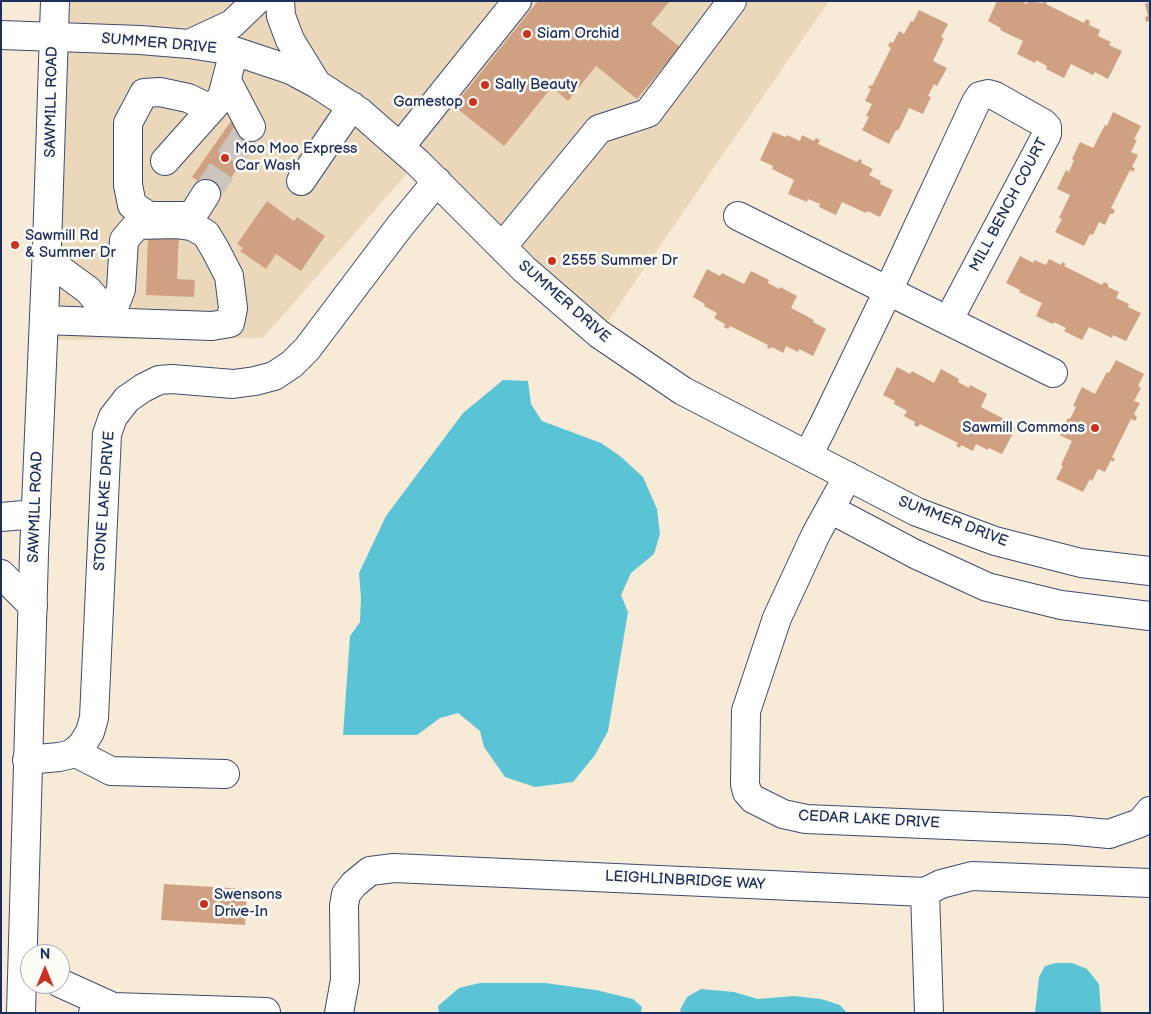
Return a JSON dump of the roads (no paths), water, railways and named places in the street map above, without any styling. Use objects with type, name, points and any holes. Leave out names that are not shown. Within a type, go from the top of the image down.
[{"type":"street","name":"SAWMILL ROAD","points":[[26,944],[27,760],[47,260],[55,1]]},
{"type":"street","points":[[189,44],[232,24],[256,1]]},
{"type":"street","points":[[280,1],[281,16],[290,40],[316,84]]},
{"type":"street","points":[[400,147],[516,1]]},
{"type":"street","points":[[502,247],[599,129],[648,114],[732,1]]},
{"type":"street","name":"SUMMER DRIVE","points":[[1,35],[140,40],[189,44],[234,51],[291,70],[352,106],[417,162],[524,269],[599,334],[683,391],[918,512],[995,541],[1081,563],[1150,571]]},
{"type":"street","points":[[165,161],[222,97],[234,51]]},
{"type":"street","points":[[227,82],[251,127]]},
{"type":"street","points":[[206,194],[192,216],[149,216],[132,205],[128,185],[128,122],[144,93],[160,92],[188,98],[211,109]]},
{"type":"street","name":"MILL BENCH COURT","points":[[808,455],[888,291],[976,102],[980,96],[988,94],[1043,122],[1047,127],[1047,134],[948,321]]},
{"type":"street","points":[[301,181],[352,106]]},
{"type":"street","name":"STONE LAKE DRIVE","points":[[74,752],[82,745],[90,732],[94,718],[107,434],[113,417],[127,399],[142,388],[158,380],[172,379],[233,384],[255,382],[274,376],[292,364],[307,349],[400,226],[437,181]]},
{"type":"street","points":[[738,216],[1053,373]]},
{"type":"street","points":[[44,320],[212,326],[230,323],[233,308],[229,276],[206,234],[192,226],[176,224],[137,225],[124,240],[122,289],[114,305],[101,305],[88,290],[47,260]]},
{"type":"street","name":"CEDAR LAKE DRIVE","points":[[848,476],[816,534],[777,618],[746,711],[745,784],[753,799],[783,814],[806,819],[1109,834],[1140,823],[1150,811]]},
{"type":"street","points":[[830,509],[914,554],[987,587],[1061,605],[1150,616]]},
{"type":"street","points":[[1,517],[36,514]]},
{"type":"street","points":[[1,574],[33,606]]},
{"type":"street","points":[[27,760],[59,757],[74,752],[111,771],[225,774]]},
{"type":"street","name":"LEIGHLINBRIDGE WAY","points":[[339,1013],[345,980],[344,906],[346,894],[354,884],[370,871],[394,868],[925,892],[941,884],[972,876],[1150,883]]},
{"type":"street","points":[[925,892],[929,1013]]},
{"type":"street","points":[[70,987],[118,1010],[266,1012]]},
{"type":"street","name":"SAWMILL ROAD","points":[[21,1013],[23,994]]},
{"type":"water","points":[[503,380],[528,381],[531,404],[542,421],[601,443],[620,456],[643,477],[657,509],[660,534],[654,554],[631,573],[621,595],[628,612],[608,731],[595,755],[573,782],[535,787],[505,777],[484,747],[480,731],[458,713],[440,718],[417,735],[343,735],[350,636],[360,622],[359,573],[386,516],[463,413]]},
{"type":"water","points":[[1056,963],[1072,963],[1087,969],[1099,984],[1101,1013],[1035,1013],[1039,977],[1045,966]]},
{"type":"water","points":[[480,983],[545,983],[596,990],[633,999],[642,1007],[641,1013],[439,1013],[438,1006],[459,988]]},
{"type":"water","points":[[701,989],[734,992],[758,999],[794,996],[821,999],[840,1005],[847,1013],[681,1013],[680,1010],[687,997]]},
{"type":"tunnel","points":[[206,194],[251,127]]},
{"type":"place","name":"Siam Orchid","points":[[527,34]]},
{"type":"place","name":"Sally Beauty","points":[[485,85]]},
{"type":"place","name":"Gamestop","points":[[473,102]]},
{"type":"place","name":"Moo Moo Express Car Wash","points":[[225,158]]},
{"type":"place","name":"Sawmill Rd & Summer Dr","points":[[15,245]]},
{"type":"place","name":"2555 Summer Dr","points":[[552,261]]},
{"type":"place","name":"Sawmill Commons","points":[[1095,428]]},
{"type":"place","name":"Swensons Drive-In","points":[[204,904]]}]
